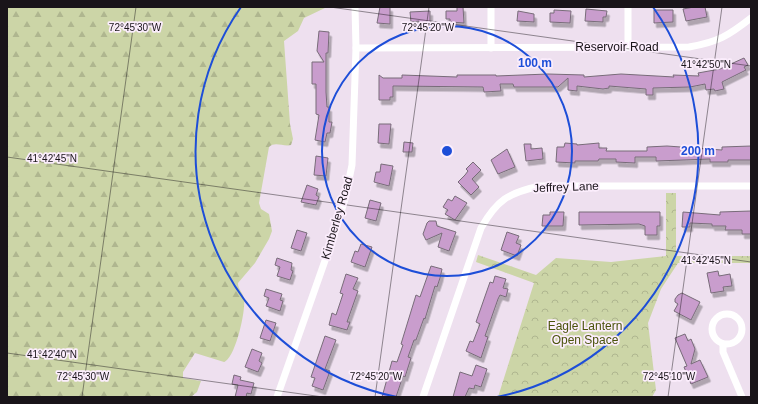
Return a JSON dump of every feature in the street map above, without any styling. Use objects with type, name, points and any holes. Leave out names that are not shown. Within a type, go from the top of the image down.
[{"type":"street","name":"Kimberley Road","points":[[277,397],[334,235],[345,199],[352,165],[356,48],[355,7]]},
{"type":"street","points":[[491,7],[491,48]]},
{"type":"street","points":[[628,7],[628,47]]},
{"type":"street","name":"Reservoir Road","points":[[356,48],[689,47],[712,43],[730,35],[751,18]]},
{"type":"street","name":"Jeffrey Lane","points":[[423,397],[481,228],[491,211],[502,199],[519,191],[540,186],[751,186]]},
{"type":"street","points":[[723,344],[734,342],[741,336],[742,331],[740,322],[728,314],[718,317],[713,326],[713,335],[723,344],[723,352],[742,397]]},
{"type":"green space","points":[[7,7],[327,7],[304,18],[298,31],[284,41],[290,124],[293,139],[291,145],[274,144],[269,147],[259,203],[261,209],[269,214],[272,231],[255,263],[238,283],[243,295],[244,305],[239,334],[232,353],[224,362],[195,353],[183,372],[183,378],[201,381],[197,392],[191,397],[7,397]]},
{"type":"green space","name":"Eagle Lantern Open Space","points":[[666,193],[676,193],[676,256],[751,256],[751,263],[678,263],[661,289],[648,323],[656,390],[652,397],[498,397],[534,283],[476,262],[478,255],[536,275],[556,258],[611,262],[666,256]]},
{"type":"building","points":[[380,7],[390,7],[390,24],[377,23]]},
{"type":"building","points":[[457,7],[463,7],[464,23],[450,22],[450,19],[446,19],[446,11],[457,11]]},
{"type":"building","points":[[705,7],[707,17],[686,21],[683,9]]},
{"type":"building","points":[[586,9],[607,11],[606,17],[603,17],[603,22],[585,21]]},
{"type":"building","points":[[554,10],[571,11],[570,23],[550,22],[550,13],[554,13]]},
{"type":"building","points":[[654,10],[673,10],[673,22],[654,23]]},
{"type":"building","points":[[430,11],[430,24],[419,24],[419,21],[411,22],[410,12]]},
{"type":"building","points":[[518,11],[534,14],[534,22],[517,21]]},
{"type":"building","points":[[319,31],[329,32],[328,53],[326,53],[326,92],[327,107],[329,107],[329,122],[332,122],[330,133],[327,133],[325,142],[315,140],[319,115],[316,114],[316,84],[312,84],[312,62],[324,62],[317,51]]},
{"type":"building","points":[[744,58],[748,65],[744,67],[746,70],[722,82],[724,89],[715,91],[714,89],[706,90],[705,84],[690,87],[653,88],[653,95],[646,95],[646,89],[609,86],[609,88],[603,89],[577,86],[577,91],[568,90],[568,78],[558,87],[514,87],[513,84],[500,84],[501,91],[484,92],[483,87],[393,86],[393,97],[390,97],[390,100],[379,100],[379,75],[383,78],[402,78],[402,75],[457,77],[457,75],[496,76],[548,74],[584,75],[584,77],[621,74],[674,77],[673,75],[699,76],[698,73],[720,69]]},
{"type":"building","points":[[379,124],[391,124],[389,144],[378,143]]},
{"type":"building","points":[[404,142],[413,143],[412,152],[403,152]]},
{"type":"building","points":[[565,143],[577,145],[599,143],[599,148],[607,148],[606,151],[647,151],[647,147],[667,146],[722,150],[722,147],[751,146],[751,160],[728,160],[728,162],[710,162],[710,159],[656,161],[656,157],[635,157],[635,163],[616,162],[616,159],[575,161],[575,163],[556,162],[557,147],[564,147]]},
{"type":"building","points":[[524,144],[531,144],[531,149],[542,148],[543,159],[526,161]]},
{"type":"building","points":[[507,149],[515,167],[498,174],[491,160]]},
{"type":"building","points":[[316,156],[328,158],[326,176],[314,175]]},
{"type":"building","points":[[473,162],[481,170],[472,179],[479,187],[471,195],[458,182],[468,171],[466,169]]},
{"type":"building","points":[[381,164],[393,166],[389,186],[374,182],[376,172],[380,172]]},
{"type":"building","points":[[307,185],[318,189],[316,195],[319,197],[316,205],[301,202]]},
{"type":"building","points":[[455,196],[467,203],[455,220],[445,214],[448,210],[443,207],[448,199],[452,201]]},
{"type":"building","points":[[370,200],[381,203],[376,221],[365,218]]},
{"type":"building","points":[[751,211],[751,234],[742,234],[742,230],[725,230],[726,226],[712,226],[712,224],[690,223],[690,227],[682,227],[683,212],[720,215],[720,212]]},
{"type":"building","points":[[550,212],[564,212],[563,226],[542,226],[543,215],[550,215]]},
{"type":"building","points":[[579,212],[660,212],[660,226],[657,226],[657,235],[645,235],[645,226],[639,224],[579,225]]},
{"type":"building","points":[[429,221],[436,221],[437,226],[456,232],[449,251],[438,247],[442,233],[426,240],[423,234]]},
{"type":"building","points":[[297,230],[307,233],[301,251],[291,248]]},
{"type":"building","points":[[507,232],[519,236],[516,243],[521,245],[517,256],[501,250]]},
{"type":"building","points":[[361,244],[372,247],[365,267],[351,262],[355,251],[358,252]]},
{"type":"building","points":[[277,258],[292,263],[291,270],[293,271],[290,280],[277,276],[280,267],[275,265]]},
{"type":"building","points":[[431,266],[442,269],[440,278],[437,287],[435,286],[425,319],[424,318],[416,340],[414,340],[408,357],[411,358],[405,377],[403,376],[396,397],[382,397],[392,361],[397,362],[403,345],[401,344],[416,295],[420,297]]},
{"type":"building","points":[[718,271],[719,276],[730,274],[732,286],[723,287],[724,291],[711,293],[707,273]]},
{"type":"building","points":[[346,274],[358,278],[353,289],[358,291],[347,322],[350,322],[347,330],[329,325],[332,313],[336,315],[343,294],[340,293]]},
{"type":"building","points":[[495,276],[506,279],[503,288],[508,289],[506,297],[500,295],[498,299],[485,336],[488,337],[481,358],[466,351],[470,341],[473,342],[480,324],[476,322],[490,282],[493,283]]},
{"type":"building","points":[[266,289],[282,294],[280,300],[283,301],[280,311],[266,306],[269,298],[264,296]]},
{"type":"building","points":[[682,293],[700,302],[691,320],[674,311],[678,304],[675,302],[675,299]]},
{"type":"building","points":[[266,320],[276,323],[270,341],[260,338]]},
{"type":"building","points":[[685,334],[688,341],[691,339],[695,349],[691,364],[700,360],[708,377],[691,384],[684,367],[687,366],[675,338]]},
{"type":"building","points":[[325,336],[336,340],[325,369],[330,371],[323,390],[312,386],[315,378],[311,377]]},
{"type":"building","points":[[252,349],[262,353],[259,361],[262,363],[258,372],[245,367]]},
{"type":"building","points":[[476,365],[487,369],[481,387],[475,385],[474,389],[469,388],[465,397],[453,397],[460,372],[472,376]]},
{"type":"building","points":[[234,375],[241,377],[240,380],[254,383],[251,394],[247,393],[246,397],[235,397],[238,385],[232,384]]}]
